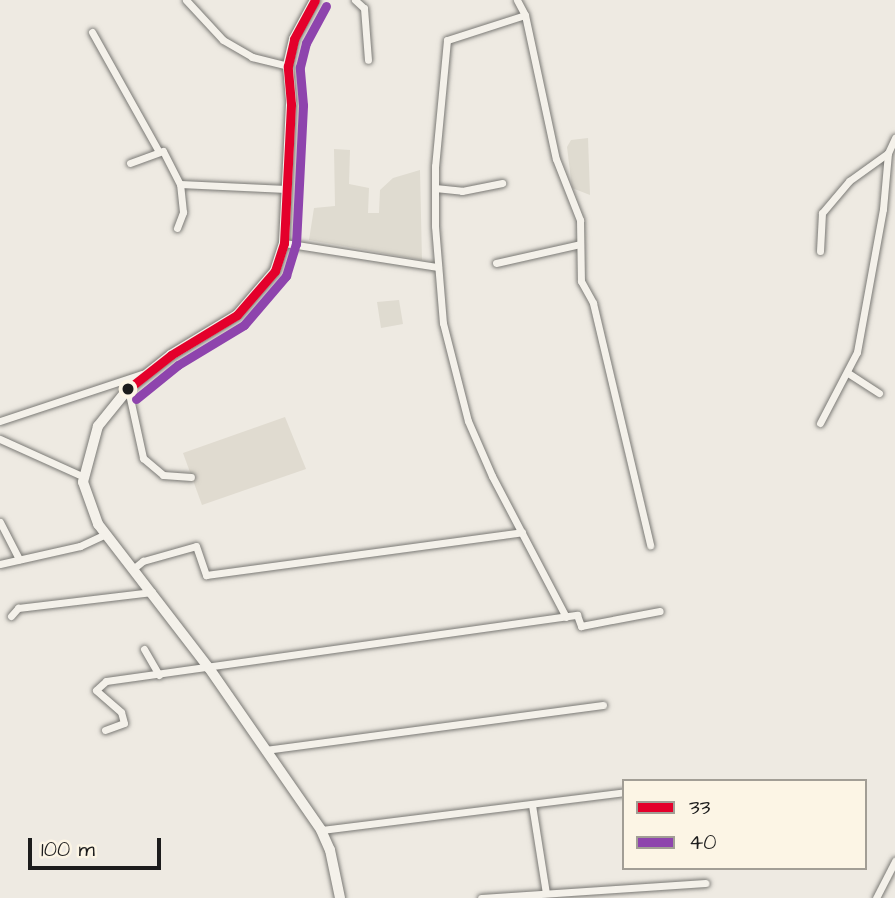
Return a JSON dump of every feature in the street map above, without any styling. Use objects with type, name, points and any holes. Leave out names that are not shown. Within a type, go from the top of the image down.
[{"type":"street","points":[[186,0],[223,40],[252,57],[288,66]]},
{"type":"street","points":[[315,0],[294,38],[288,66],[291,104],[284,243],[275,271],[237,315],[149,372],[128,389],[98,426],[84,477],[85,498],[106,534],[209,668],[321,830],[330,850],[340,898]]},
{"type":"street","points":[[355,0],[364,8],[368,60]]},
{"type":"street","points":[[520,1],[556,159],[580,220],[581,281],[593,303],[650,545]]},
{"type":"street","points":[[525,15],[447,40],[435,188],[439,267],[443,323],[455,379],[492,477],[566,617]]},
{"type":"street","points":[[92,32],[158,150],[168,158],[180,184],[183,212],[177,228]]},
{"type":"street","points":[[820,422],[857,352],[883,209],[888,153],[895,138]]},
{"type":"street","points":[[130,163],[158,150]]},
{"type":"street","points":[[820,251],[822,214],[849,181],[888,153]]},
{"type":"street","points":[[435,188],[462,191],[502,183]]},
{"type":"street","points":[[180,184],[286,190]]},
{"type":"street","points":[[284,243],[439,267]]},
{"type":"street","points":[[496,263],[580,244]]},
{"type":"street","points":[[0,421],[55,407],[149,372]]},
{"type":"street","points":[[848,373],[879,393]]},
{"type":"street","points":[[128,389],[143,458],[163,475],[191,477]]},
{"type":"street","points":[[0,439],[84,477]]},
{"type":"street","points":[[0,522],[19,559]]},
{"type":"street","points":[[133,569],[143,561],[196,546],[206,575],[522,532]]},
{"type":"street","points":[[0,564],[80,546],[106,534]]},
{"type":"street","points":[[10,615],[18,608],[152,592]]},
{"type":"street","points":[[105,730],[124,723],[121,712],[99,695],[98,685],[577,615],[581,626],[660,611]]},
{"type":"street","points":[[144,649],[159,675]]},
{"type":"street","points":[[265,750],[603,705]]},
{"type":"street","points":[[321,830],[622,792]]},
{"type":"street","points":[[532,804],[546,893]]},
{"type":"street","points":[[876,898],[895,861]]},
{"type":"street","points":[[481,898],[706,883]]},
{"type":"shaded area","points":[[588,138],[590,195],[572,188],[567,147],[571,140]]},
{"type":"shaded area","points":[[334,149],[350,150],[349,184],[369,188],[368,213],[379,213],[380,190],[393,178],[420,170],[422,260],[309,240],[314,208],[335,206]]},
{"type":"shaded area","points":[[399,300],[403,324],[381,328],[377,302]]},
{"type":"shaded area","points":[[285,417],[306,469],[202,505],[183,453]]},
{"type":"transit line","name":"33","points":[[128,389],[171,355],[237,315],[275,271],[284,243],[291,104],[288,66],[294,39],[315,0]]},
{"type":"transit line","name":"40","points":[[136,399],[178,365],[244,325],[286,276],[296,244],[303,105],[300,67],[306,43],[326,6]]}]
